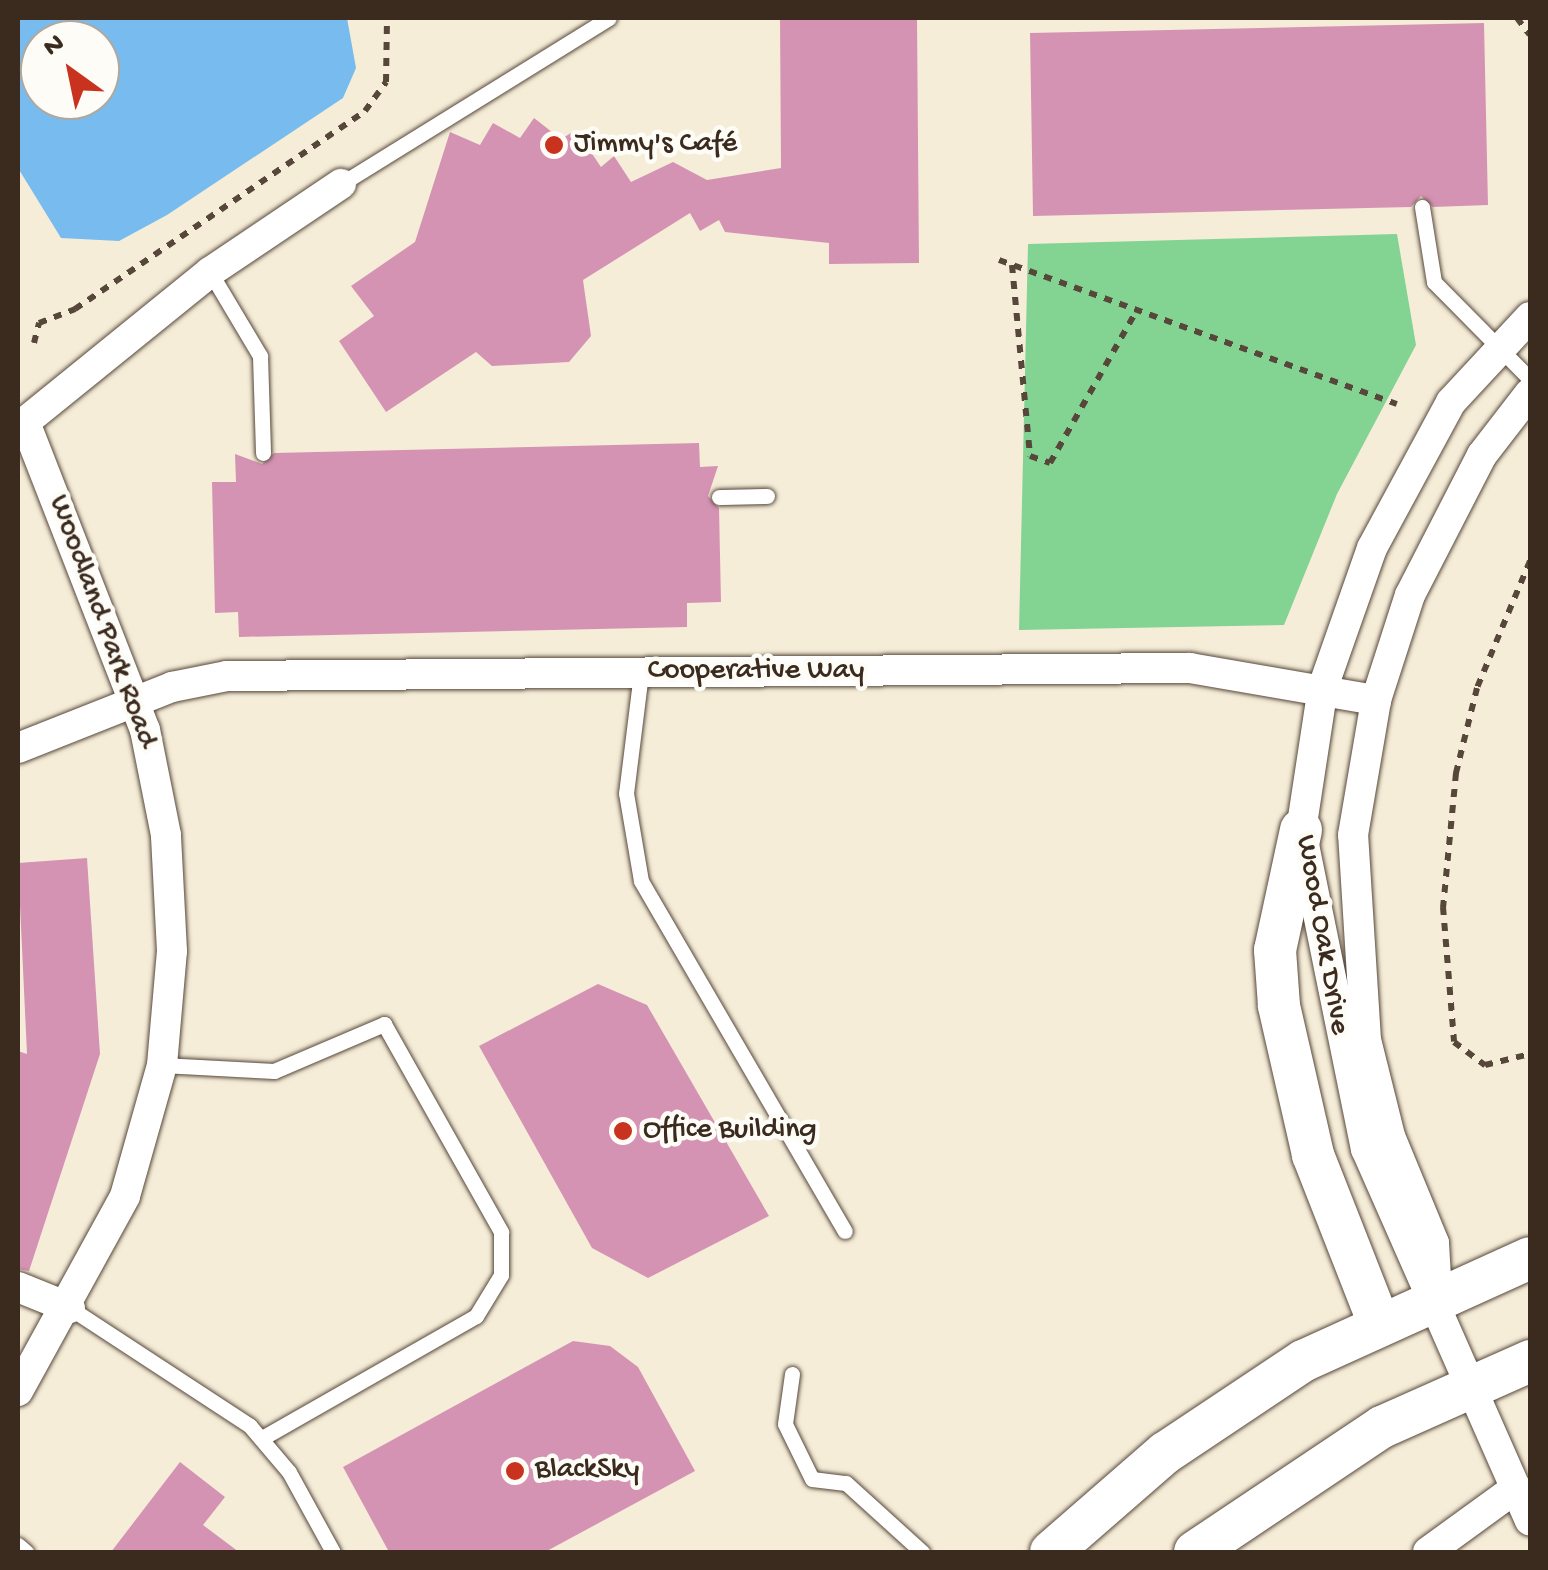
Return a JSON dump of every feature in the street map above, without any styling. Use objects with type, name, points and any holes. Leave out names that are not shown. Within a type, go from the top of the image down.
[{"type":"main road","points":[[1301,830],[1276,950],[1279,1006],[1313,1155],[1378,1321]]},
{"type":"main road","points":[[1051,1552],[1230,1407],[1378,1321],[1530,1258]]},
{"type":"main road","points":[[1195,1552],[1336,1454],[1471,1384],[1530,1361]]},
{"type":"street","points":[[21,414],[210,272],[341,184]]},
{"type":"street","name":"Wood Oak Drive","points":[[1530,318],[1450,402],[1409,473],[1323,687],[1301,830],[1357,1118],[1402,1242],[1437,1294],[1530,1520]]},
{"type":"street","name":"Wood Oak Drive","points":[[1437,1294],[1434,1243],[1381,1105],[1357,972],[1353,835],[1376,700],[1427,555],[1482,454],[1530,393]]},
{"type":"street","name":"Woodland Park Road","points":[[18,1391],[70,1308],[125,1196],[162,1065],[169,874],[136,701],[21,414]]},
{"type":"street","name":"Cooperative Way","points":[[18,748],[136,701],[227,676],[1190,668],[1323,687],[1376,700]]},
{"type":"street","points":[[18,1286],[70,1308]]},
{"type":"street","points":[[1428,1552],[1516,1488]]},
{"type":"lane","points":[[341,184],[608,18]]},
{"type":"lane","points":[[1422,207],[1434,282],[1530,380]]},
{"type":"lane","points":[[210,272],[260,356],[263,453]]},
{"type":"lane","points":[[719,497],[767,496]]},
{"type":"lane","points":[[641,672],[626,792],[641,881],[845,1231]]},
{"type":"lane","points":[[162,1065],[274,1071],[384,1024],[500,1232],[502,1275],[476,1316],[262,1438]]},
{"type":"lane","points":[[70,1308],[262,1438],[333,1552]]},
{"type":"lane","points":[[792,1374],[785,1424],[812,1479],[846,1483],[922,1552]]},
{"type":"lane","points":[[18,1545],[26,1552]]},
{"type":"path","points":[[34,344],[39,323],[75,310],[365,111],[386,82],[387,18]]},
{"type":"path","points":[[1516,18],[1530,35]]},
{"type":"path","points":[[999,260],[1397,404]]},
{"type":"path","points":[[1012,265],[1030,456],[1050,463],[1137,310]]},
{"type":"path","points":[[1530,560],[1477,688],[1456,773],[1443,907],[1454,1042],[1485,1065],[1530,1054]]},
{"type":"green space","points":[[1397,234],[1416,345],[1337,494],[1284,625],[1019,630],[1028,244]]},
{"type":"water","points":[[18,18],[347,18],[356,68],[343,98],[167,215],[119,241],[61,238],[18,168]]},
{"type":"building","points":[[780,18],[917,18],[919,263],[829,264],[829,243],[725,232],[719,220],[700,231],[690,213],[583,280],[591,336],[569,362],[492,366],[476,352],[386,412],[339,341],[374,316],[351,286],[415,242],[450,132],[480,145],[493,123],[520,138],[534,118],[561,139],[576,130],[601,167],[614,156],[631,182],[673,162],[707,180],[781,168]]},
{"type":"building","points":[[1484,23],[1488,205],[1433,207],[1421,196],[1411,207],[1033,216],[1030,33]]},
{"type":"building","points":[[699,443],[700,467],[718,466],[708,496],[719,508],[721,602],[687,603],[687,627],[239,637],[238,612],[215,613],[212,482],[236,482],[235,454],[262,464],[274,453]]},
{"type":"building","points":[[87,858],[100,1054],[29,1271],[18,1269],[18,1051],[27,1054],[18,863]]},
{"type":"building","name":"Office Building","points":[[598,984],[647,1005],[769,1216],[648,1278],[592,1248],[479,1046]]},
{"type":"building","points":[[573,1341],[610,1346],[638,1367],[695,1471],[545,1552],[389,1552],[343,1467]]},
{"type":"building","points":[[180,1462],[225,1497],[203,1525],[239,1552],[111,1552]]},
{"type":"place","name":"Jimmy's Café","points":[[554,145]]},
{"type":"place","name":"Office Building","points":[[623,1131]]},
{"type":"place","name":"BlackSky","points":[[515,1471]]}]
